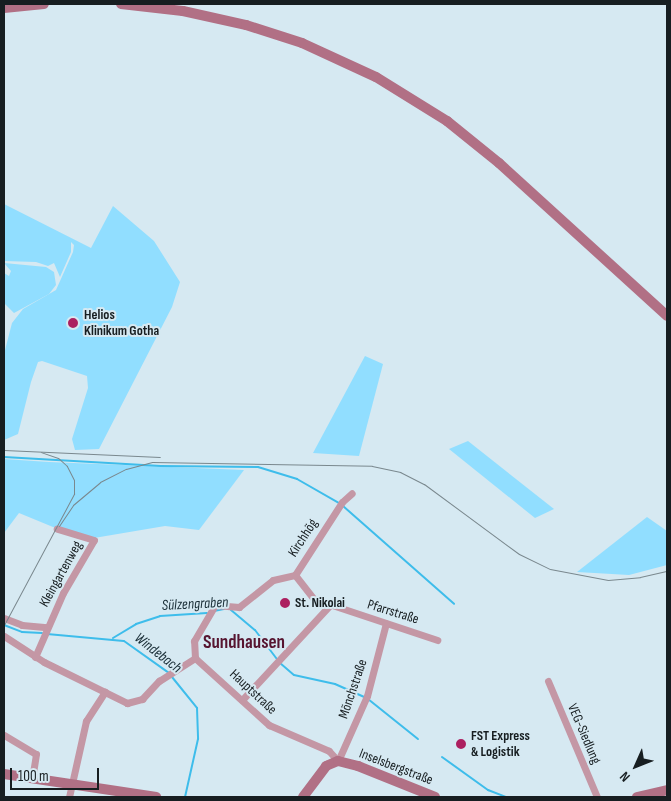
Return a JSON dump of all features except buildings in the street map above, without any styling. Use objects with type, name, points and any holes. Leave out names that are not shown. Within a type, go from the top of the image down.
[{"type":"main road","points":[[4,8],[44,4]]},
{"type":"main road","points":[[121,4],[184,11],[246,25],[302,43],[376,77],[447,121],[499,163],[667,316]]},
{"type":"main road","name":"Inselsbergstraße","points":[[303,797],[326,766],[338,761],[358,766],[435,797]]},
{"type":"main road","points":[[4,774],[156,797]]},
{"type":"main road","points":[[636,797],[667,790]]},
{"type":"street","name":"Kirchhög","points":[[195,658],[194,641],[211,612],[221,604],[239,607],[273,580],[295,575],[340,505],[352,493]]},
{"type":"street","name":"Kleingartenweg","points":[[35,657],[45,631],[94,540],[56,529]]},
{"type":"street","name":"Pfarrstraße","points":[[295,575],[310,595],[330,604],[437,640]]},
{"type":"street","points":[[242,700],[330,604]]},
{"type":"street","points":[[4,618],[45,631]]},
{"type":"street","name":"Mönchstraße","points":[[338,761],[366,697],[386,623]]},
{"type":"street","points":[[4,636],[35,657],[121,701],[138,701],[195,658]]},
{"type":"street","name":"Hauptstraße","points":[[195,658],[269,725],[329,751],[338,761]]},
{"type":"street","name":"VEG-Siedlung","points":[[548,681],[597,797]]},
{"type":"street","points":[[69,797],[86,722],[105,692]]},
{"type":"street","points":[[4,737],[36,754],[32,778]]},
{"type":"shaded area","name":"Helios Klinikum Gotha","points":[[4,204],[91,248],[113,206],[154,241],[180,282],[172,307],[99,449],[75,450],[72,439],[88,388],[87,376],[42,361],[38,362],[31,382],[18,434],[4,440],[4,354],[12,323],[23,309],[56,290],[73,252],[74,245],[71,242],[71,252],[60,277],[54,263],[48,266],[36,262],[4,261]]},
{"type":"shaded area","points":[[4,263],[46,267],[54,272],[56,285],[49,294],[14,313],[4,303],[4,273],[9,276],[11,271]]},
{"type":"shaded area","points":[[365,356],[383,364],[359,456],[313,453]]},
{"type":"shaded area","points":[[468,441],[554,509],[535,518],[449,449]]},
{"type":"shaded area","points":[[4,459],[244,470],[199,530],[165,526],[94,538],[53,527],[19,513],[4,533]]},
{"type":"shaded area","points":[[647,517],[667,531],[667,565],[629,575],[577,572]]},
{"type":"waterway","points":[[4,457],[161,466],[258,467],[297,479],[339,503]]},
{"type":"waterway","points":[[343,506],[454,604]]},
{"type":"waterway","name":"Sülzengraben","points":[[214,611],[224,609]]},
{"type":"waterway","name":"Sülzengraben","points":[[231,610],[255,630],[277,659]]},
{"type":"waterway","name":"Sülzengraben","points":[[113,638],[136,624],[160,616],[207,613]]},
{"type":"waterway","name":"Windebach","points":[[4,625],[22,632],[42,633]]},
{"type":"waterway","name":"Windebach","points":[[47,634],[124,641],[169,673]]},
{"type":"waterway","name":"Sülzengraben","points":[[280,663],[294,675],[335,684],[364,697]]},
{"type":"waterway","name":"Windebach","points":[[172,677],[197,708],[198,739],[185,797]]},
{"type":"waterway","name":"Sülzengraben","points":[[368,699],[418,739]]},
{"type":"waterway","name":"Sülzengraben","points":[[442,757],[488,790],[506,797]]},
{"type":"tram line","points":[[4,450],[160,457]]},
{"type":"tram line","points":[[4,625],[74,494],[74,480],[67,466],[58,458],[41,452]]},
{"type":"tram line","points":[[59,526],[73,505],[100,482],[126,469],[152,462],[372,466],[400,472],[424,484],[519,554],[550,569],[608,580],[640,577],[667,571]]},
{"type":"place","name":"Helios Klinikum Gotha","points":[[73,323]]},
{"type":"place","name":"St. Nikolai","points":[[285,603]]},
{"type":"place","name":"FST Express & Logistik","points":[[461,744]]},
{"type":"district","name":"Sundhausen","points":[[244,643]]}]
